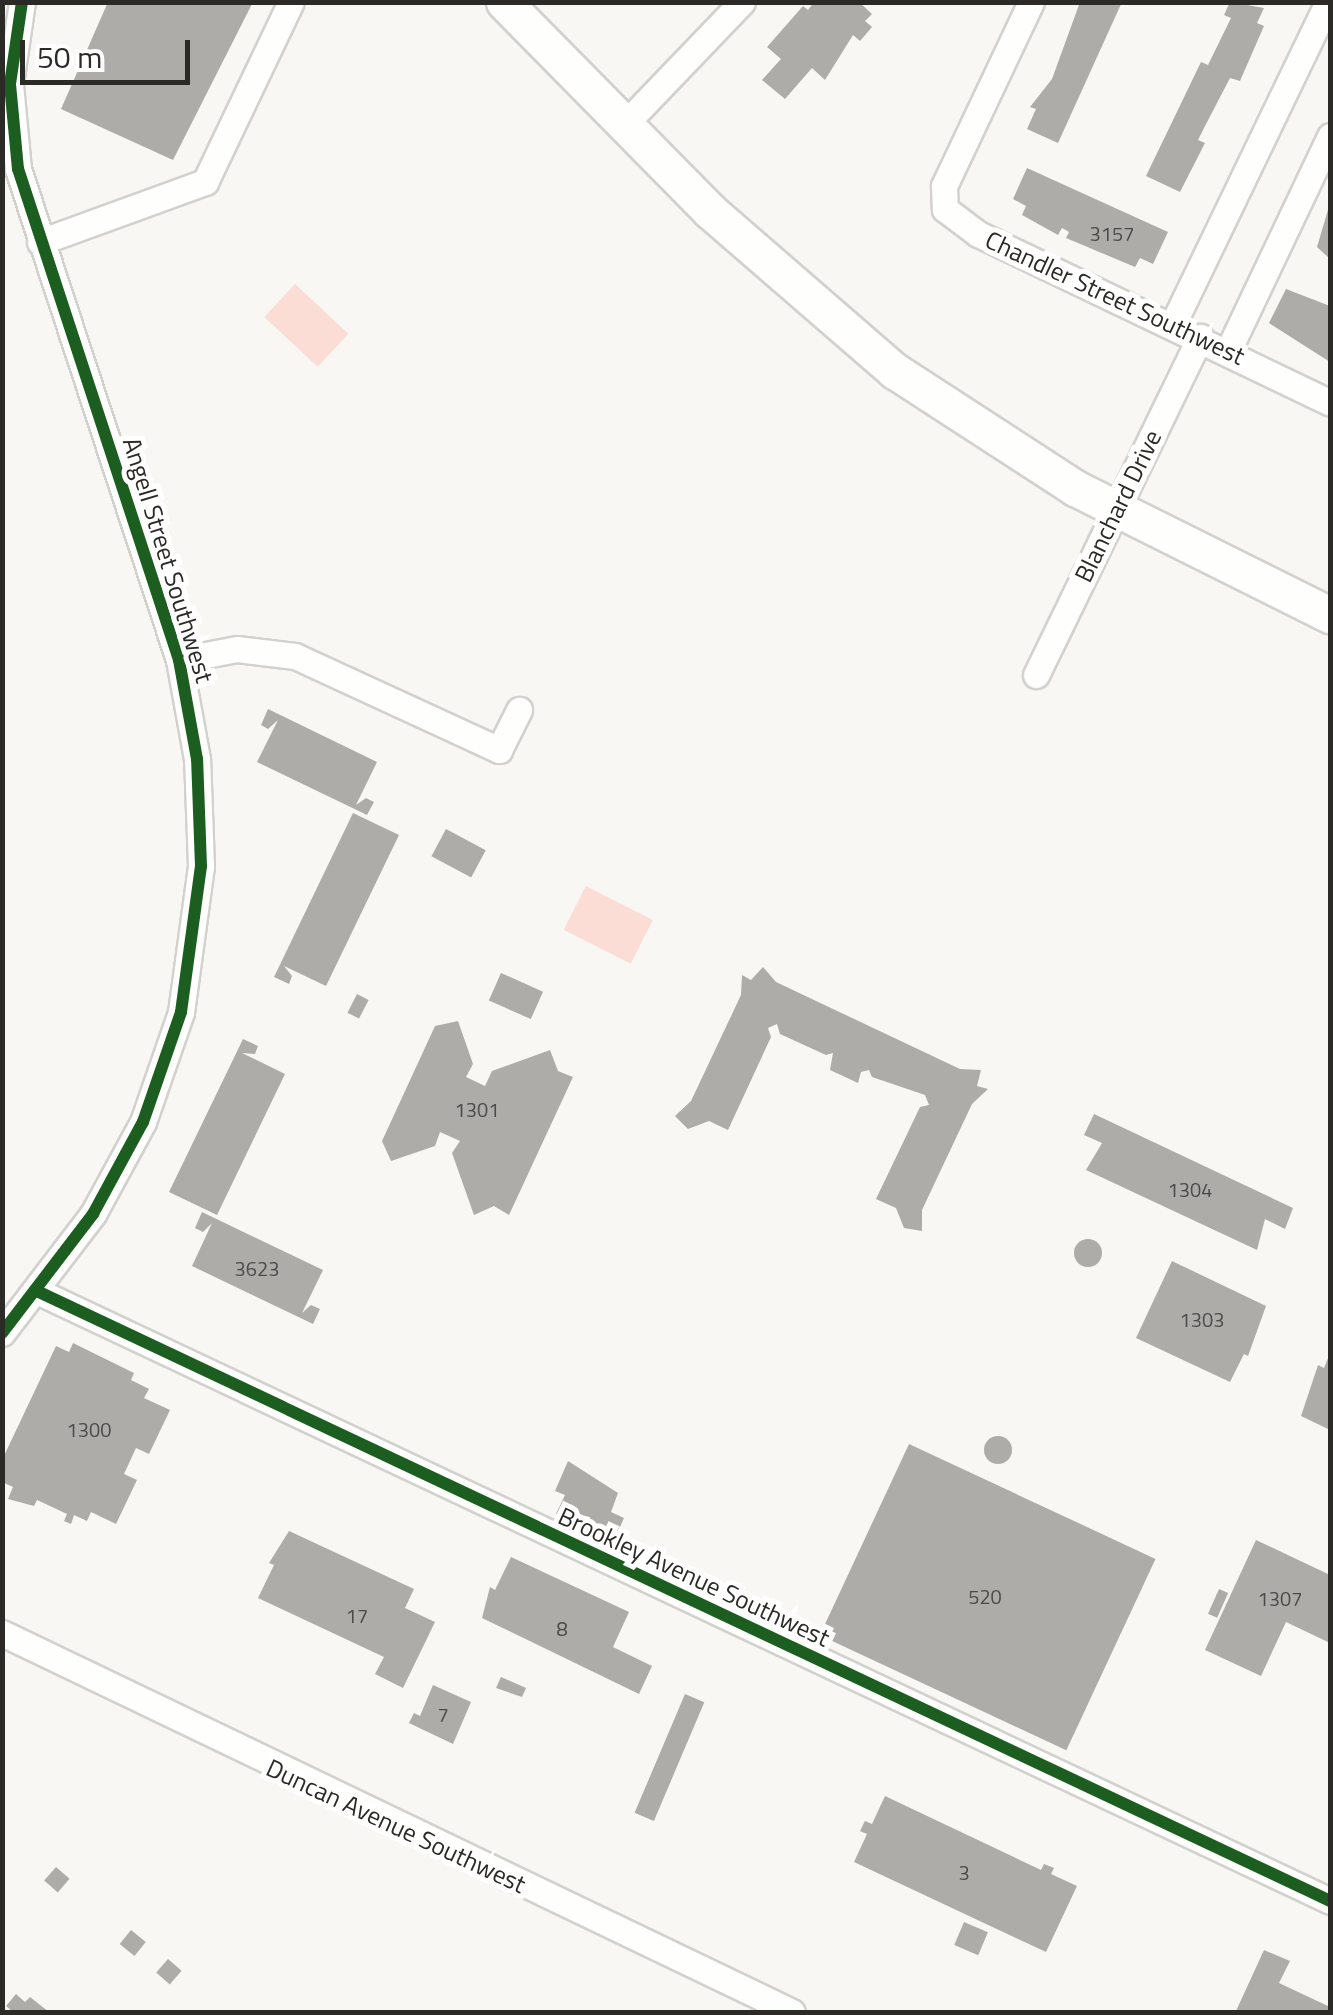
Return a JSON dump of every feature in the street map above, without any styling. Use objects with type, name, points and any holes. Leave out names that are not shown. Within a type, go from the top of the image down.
[{"type":"street","name":"Angell Street Southwest","points":[[2,1333],[39,1292],[120,1168],[180,1012],[198,908],[202,831],[197,759],[179,660],[40,242],[7,120],[11,62],[22,2]]},
{"type":"street","points":[[40,242],[205,182],[291,2]]},
{"type":"street","points":[[504,2],[624,126],[779,275],[896,371],[992,438],[1117,510],[1330,615]]},
{"type":"street","points":[[624,126],[742,2]]},
{"type":"street","name":"Chandler Street Southwest","points":[[1032,2],[944,186],[945,208],[978,234],[1330,403]]},
{"type":"street","points":[[1172,326],[1328,2]]},
{"type":"street","points":[[1228,351],[1330,136]]},
{"type":"street","name":"Blanchard Drive","points":[[1036,675],[1200,338]]},
{"type":"street","points":[[179,660],[236,648],[295,656],[499,750],[519,710]]},
{"type":"street","name":"Brookley Avenue Southwest","points":[[39,1292],[1330,1902]]},
{"type":"street","name":"Duncan Avenue Southwest","points":[[2,1633],[792,2012]]},
{"type":"shaded area","points":[[295,284],[348,334],[318,367],[264,317]]},
{"type":"shaded area","points":[[586,886],[653,920],[631,964],[564,930]]},
{"type":"building","points":[[108,2],[253,2],[173,160],[61,109]]},
{"type":"building","points":[[814,2],[859,2],[872,14],[865,21],[872,27],[860,41],[853,35],[825,80],[812,68],[785,99],[762,80],[781,59],[767,47],[803,6],[808,10]]},
{"type":"building","points":[[1080,2],[1122,2],[1058,143],[1027,129],[1036,109],[1030,107],[1052,79]]},
{"type":"building","points":[[1230,2],[1264,8],[1257,23],[1264,26],[1240,81],[1230,78],[1204,128],[1198,140],[1205,143],[1180,192],[1146,176],[1201,62],[1208,65],[1231,18],[1224,15]]},
{"type":"building","points":[[1027,168],[1168,232],[1153,264],[1140,258],[1135,267],[1066,238],[1069,232],[1062,228],[1058,235],[1022,215],[1026,206],[1013,199]]},
{"type":"building","points":[[1330,203],[1330,259],[1317,247]]},
{"type":"building","points":[[1286,289],[1330,306],[1330,362],[1269,323]]},
{"type":"building","points":[[268,709],[377,762],[356,805],[366,798],[374,802],[367,815],[257,762],[278,720],[268,729],[261,725]]},
{"type":"building","points":[[353,813],[399,835],[326,986],[284,966],[292,976],[289,984],[274,977]]},
{"type":"building","points":[[446,829],[486,850],[471,877],[431,856]]},
{"type":"building","points":[[763,967],[776,982],[960,1069],[981,1070],[977,1086],[988,1089],[972,1104],[922,1210],[922,1231],[904,1228],[896,1208],[876,1199],[920,1107],[929,1105],[925,1095],[872,1077],[869,1070],[861,1072],[858,1083],[830,1070],[833,1053],[826,1055],[780,1034],[777,1024],[768,1028],[771,1037],[728,1130],[709,1121],[688,1129],[675,1116],[691,1101],[741,995],[742,975],[751,980]]},
{"type":"building","points":[[501,973],[543,992],[531,1019],[489,1000]]},
{"type":"building","points":[[357,994],[369,1000],[359,1019],[347,1013]]},
{"type":"building","points":[[458,1021],[473,1064],[466,1077],[485,1086],[492,1071],[550,1050],[558,1071],[573,1077],[509,1215],[494,1206],[474,1215],[452,1153],[460,1141],[440,1132],[435,1146],[391,1161],[382,1141],[435,1026]]},
{"type":"building","points":[[243,1039],[258,1046],[255,1054],[242,1053],[285,1074],[217,1215],[169,1192]]},
{"type":"building","points":[[1094,1114],[1293,1208],[1285,1229],[1265,1219],[1257,1250],[1086,1170],[1102,1143],[1084,1135]]},
{"type":"building","points":[[202,1212],[323,1270],[302,1313],[311,1305],[320,1309],[313,1324],[192,1266],[212,1223],[203,1232],[195,1228]]},
{"type":"building","points":[[1088,1239],[1098,1243],[1102,1253],[1098,1263],[1088,1267],[1078,1263],[1074,1253],[1078,1243]]},
{"type":"building","points":[[1172,1261],[1266,1306],[1248,1356],[1244,1354],[1230,1382],[1136,1338]]},
{"type":"building","points":[[73,1343],[134,1373],[131,1380],[149,1389],[144,1398],[170,1410],[149,1454],[136,1448],[124,1474],[137,1480],[116,1524],[91,1512],[87,1521],[74,1515],[71,1524],[64,1521],[67,1514],[37,1500],[34,1506],[8,1499],[13,1487],[2,1482],[2,1460],[56,1346],[69,1352]]},
{"type":"building","points":[[1330,1353],[1330,1430],[1301,1416],[1318,1365],[1324,1368]]},
{"type":"building","points":[[998,1436],[1008,1440],[1012,1450],[1008,1460],[998,1464],[988,1460],[984,1450],[988,1440]]},
{"type":"building","points":[[909,1444],[1156,1559],[1066,1750],[820,1635]]},
{"type":"building","points":[[568,1461],[618,1493],[611,1512],[624,1518],[614,1541],[556,1514],[565,1495],[555,1491]]},
{"type":"building","points":[[289,1531],[414,1589],[405,1608],[435,1622],[403,1688],[375,1674],[384,1657],[258,1598],[274,1565],[269,1563]]},
{"type":"building","points":[[1256,1540],[1330,1575],[1330,1643],[1286,1622],[1261,1676],[1205,1650]]},
{"type":"building","points":[[511,1557],[629,1612],[613,1647],[652,1666],[639,1694],[482,1618],[490,1587],[495,1590]]},
{"type":"building","points":[[1219,1589],[1228,1593],[1217,1618],[1208,1614]]},
{"type":"building","points":[[501,1677],[526,1688],[522,1697],[496,1688]]},
{"type":"building","points":[[433,1685],[471,1702],[453,1744],[409,1723],[414,1713],[420,1716]]},
{"type":"building","points":[[685,1694],[704,1702],[654,1821],[635,1813]]},
{"type":"building","points":[[885,1796],[1041,1870],[1044,1864],[1054,1868],[1051,1874],[1077,1886],[1046,1952],[854,1862],[867,1834],[860,1831],[865,1821],[872,1824]]},
{"type":"building","points":[[56,1867],[70,1879],[58,1892],[44,1881]]},
{"type":"building","points":[[964,1922],[988,1932],[978,1955],[954,1945]]},
{"type":"building","points":[[131,1930],[146,1942],[134,1956],[120,1944]]},
{"type":"building","points":[[1264,1950],[1290,1961],[1279,1983],[1330,2007],[1330,2012],[1236,2011]]},
{"type":"building","points":[[168,1959],[182,1971],[170,1984],[156,1973]]},
{"type":"building","points":[[16,1994],[25,2002],[30,1997],[49,2012],[13,2012],[6,2006]]},
{"type":"cycle path","points":[[2,1333],[93,1214],[143,1122],[181,1012],[201,866],[197,759],[179,660],[18,169],[10,84],[22,2]]},
{"type":"cycle path","points":[[39,1292],[1330,1901]]}]
